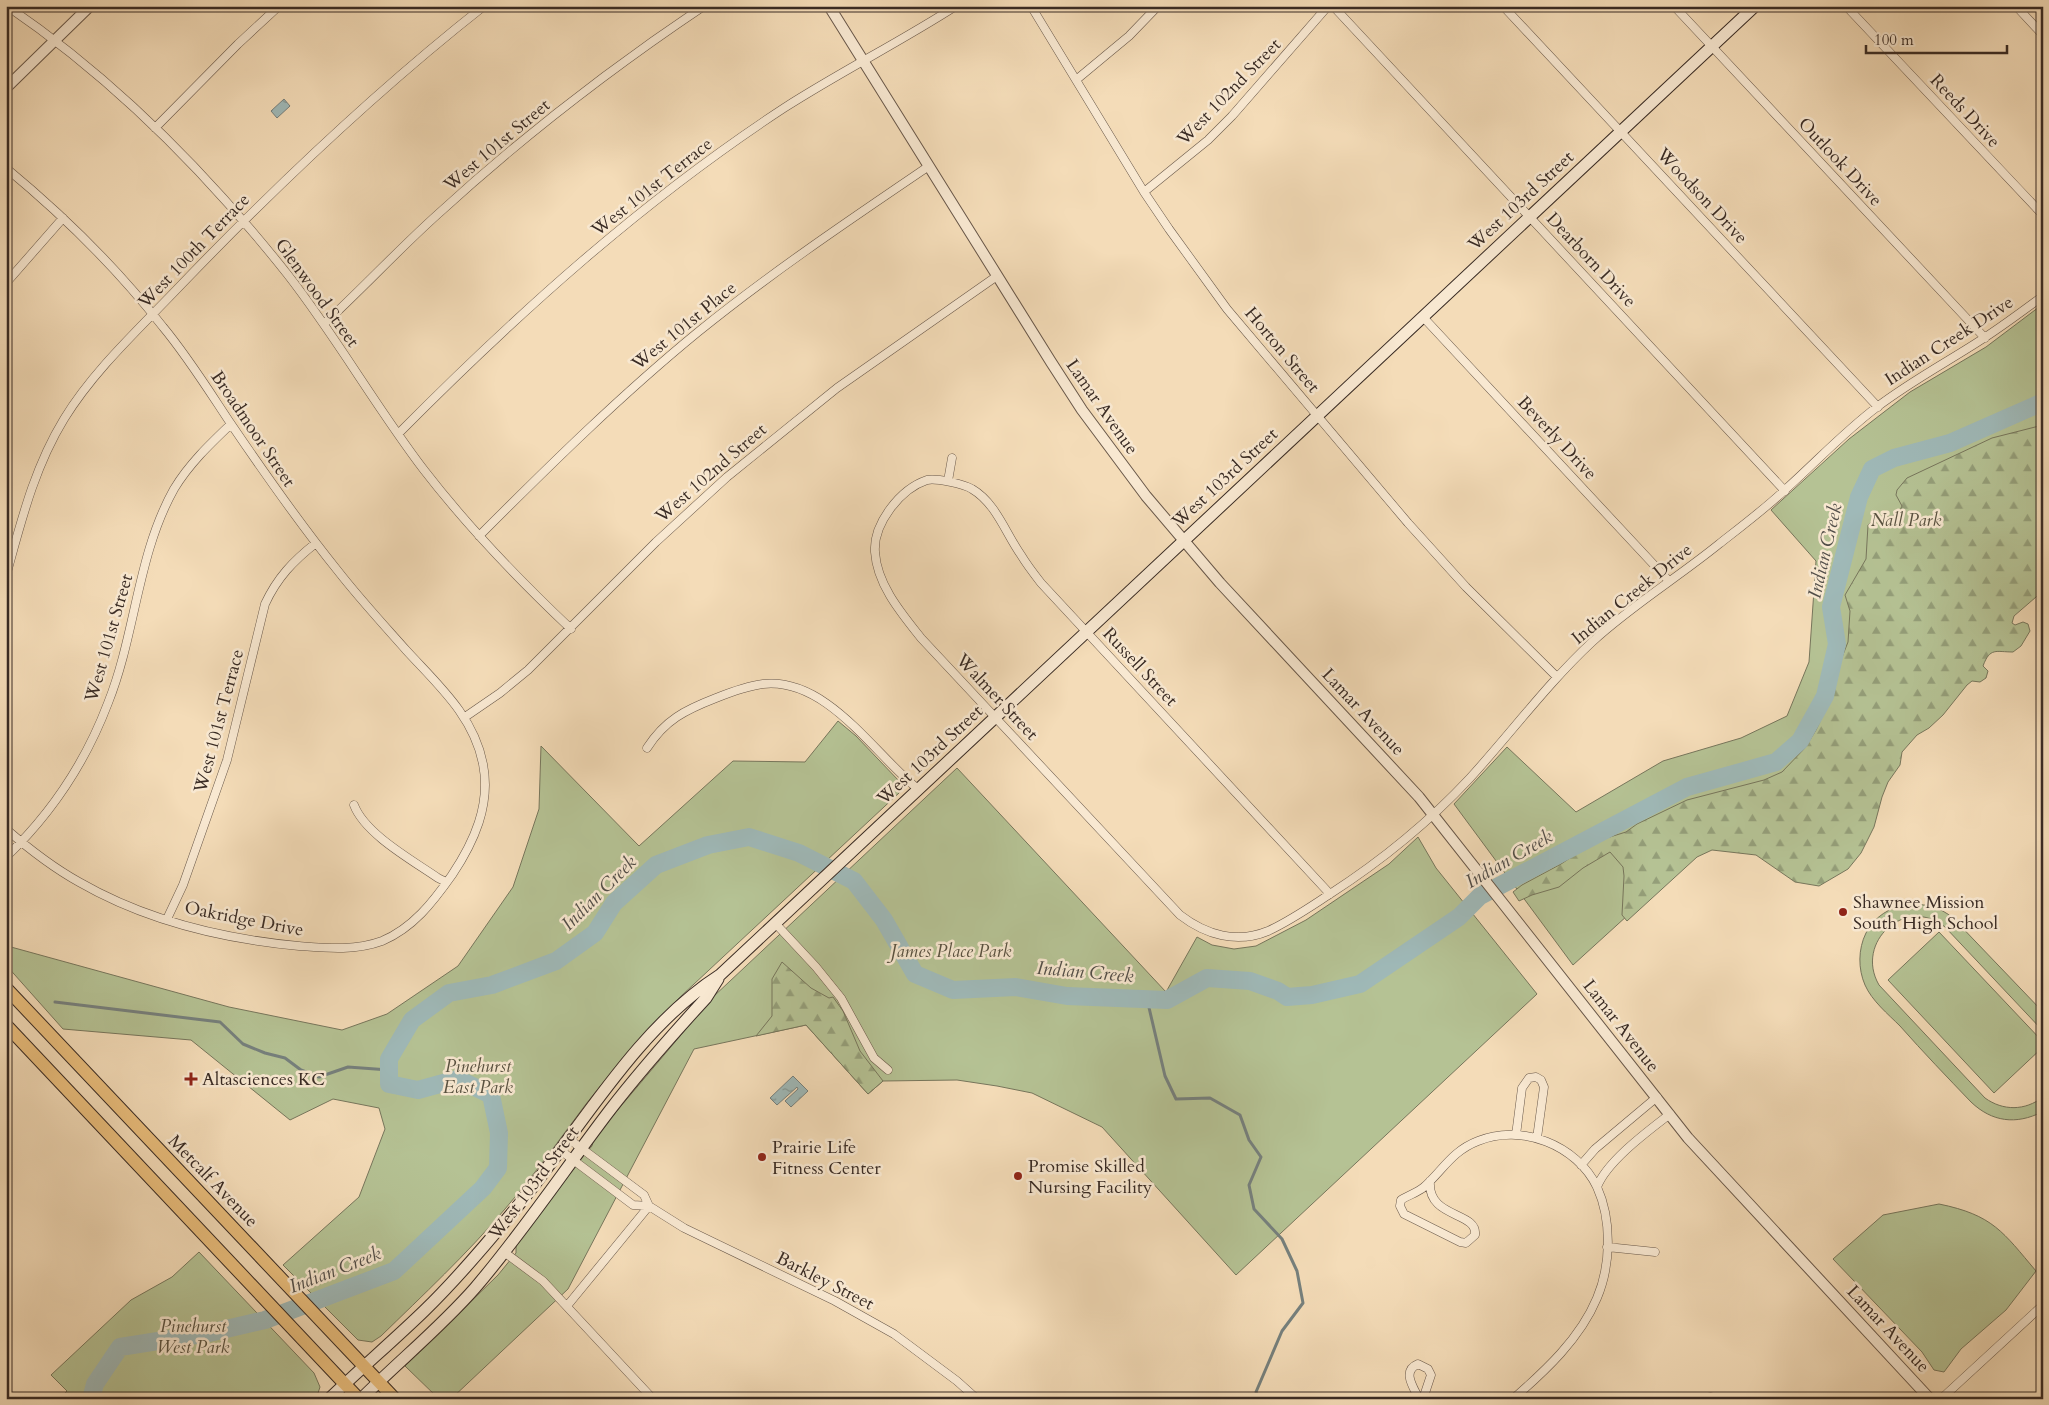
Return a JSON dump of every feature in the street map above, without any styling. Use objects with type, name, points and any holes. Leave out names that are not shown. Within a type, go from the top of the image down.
[{"type":"main road","name":"West 103rd Street","points":[[329,1399],[424,1310],[466,1266],[513,1212],[622,1070],[656,1030],[698,989],[720,975],[806,895],[1754,6]]},
{"type":"main road","name":"West 103rd Street","points":[[360,1399],[452,1313],[504,1252],[630,1084],[706,998],[720,975]]},
{"type":"main road","name":"Metcalf Avenue","points":[[6,988],[395,1399]]},
{"type":"main road","points":[[6,1025],[360,1399]]},
{"type":"street","name":"Glenwood Street","points":[[7,6],[102,80],[191,164],[244,221],[324,324],[424,470],[479,536],[538,598],[571,629]]},
{"type":"street","points":[[6,88],[90,6]]},
{"type":"street","points":[[154,128],[279,6]]},
{"type":"street","name":"West 100th Terrace","points":[[6,576],[35,476],[63,420],[99,371],[244,221],[362,108],[484,6]]},
{"type":"street","name":"West 101st Street","points":[[324,324],[439,213],[536,130],[618,66],[704,6]]},
{"type":"street","name":"Lamar Avenue","points":[[829,6],[1093,425],[1146,496],[1183,541],[1405,780],[1688,1138],[1930,1399]]},
{"type":"street","name":"West 101st Terrace","points":[[398,434],[504,330],[565,275],[644,210],[753,129],[830,80],[956,6]]},
{"type":"street","name":"Horton Street","points":[[1031,6],[1144,192],[1174,237],[1227,309],[1408,523],[1466,587],[1557,677]]},
{"type":"street","points":[[1076,80],[1123,41],[1158,6]]},
{"type":"street","name":"West 102nd Street","points":[[1144,192],[1208,140],[1232,116],[1328,6]]},
{"type":"street","name":"Dearborn Drive","points":[[1333,6],[1785,491]]},
{"type":"street","name":"Woodson Drive","points":[[1504,6],[1878,407]]},
{"type":"street","name":"Outlook Drive","points":[[1674,6],[1985,338]]},
{"type":"street","name":"Reeds Drive","points":[[1846,6],[2043,215]]},
{"type":"street","points":[[2016,6],[2043,35]]},
{"type":"street","name":"West 101st Place","points":[[479,536],[610,407],[692,337],[792,260],[929,166]]},
{"type":"street","name":"Broadmoor Street","points":[[6,168],[63,218],[114,269],[153,314],[179,346],[231,424],[316,543],[376,618],[457,706],[464,717]]},
{"type":"street","points":[[6,283],[63,218]]},
{"type":"street","name":"West 102nd Street","points":[[464,717],[500,693],[528,670],[656,542],[726,477],[852,377],[998,276]]},
{"type":"street","name":"Indian Creek Drive","points":[[1200,928],[1231,937],[1250,936],[1266,931],[1330,894],[1382,858],[1433,814],[1468,780],[1557,677],[1593,641],[1785,491],[1832,445],[1878,407],[1901,390],[1985,338],[2043,296]]},
{"type":"street","name":"Beverly Drive","points":[[1423,317],[1669,581]]},
{"type":"street","name":"West 101st Street","points":[[6,856],[22,842],[50,808],[74,773],[92,739],[109,702],[162,511],[190,466],[231,424]]},
{"type":"street","points":[[948,481],[952,458]]},
{"type":"street","name":"Walmer Street","points":[[948,481],[928,480],[914,487],[893,504],[884,516],[877,532],[875,554],[879,574],[891,597],[910,624],[995,717],[1180,915],[1200,928]]},
{"type":"street","name":"Russell Street","points":[[948,481],[971,488],[989,505],[1020,555],[1041,583],[1330,894]]},
{"type":"street","name":"West 101st Terrace","points":[[167,919],[187,875],[227,760],[265,604],[283,572],[316,543]]},
{"type":"street","points":[[647,748],[658,732],[670,720],[706,702],[730,692],[762,684],[788,686],[816,696],[836,711],[864,736],[902,776],[918,789]]},
{"type":"street","name":"Oakridge Drive","points":[[6,829],[58,870],[81,884],[167,919],[226,935],[262,942],[311,947],[343,948],[360,946],[380,941],[407,926],[424,911],[472,842],[481,818],[484,798],[483,764],[472,731],[464,717]]},
{"type":"street","points":[[354,805],[358,816],[372,832],[446,882]]},
{"type":"street","points":[[775,923],[816,967],[841,998],[874,1058],[888,1070]]},
{"type":"street","points":[[1516,1135],[1522,1088],[1529,1078],[1536,1077],[1541,1080],[1544,1087],[1537,1138]]},
{"type":"street","points":[[1580,1165],[1595,1149],[1656,1097]]},
{"type":"street","points":[[1597,1186],[1600,1178],[1615,1162],[1646,1132],[1670,1114]]},
{"type":"street","points":[[1430,1181],[1429,1189],[1439,1206],[1469,1221],[1473,1226],[1475,1235],[1470,1241],[1460,1242],[1404,1214],[1400,1206],[1401,1200],[1415,1193],[1430,1181],[1448,1160],[1469,1145],[1489,1138],[1516,1135],[1537,1138],[1554,1145],[1580,1165],[1597,1186],[1606,1216],[1607,1247],[1599,1293],[1579,1330],[1565,1348],[1513,1399]]},
{"type":"street","name":"Barkley Street","points":[[569,1138],[644,1195],[649,1206]]},
{"type":"street","name":"Barkley Street","points":[[560,1150],[633,1205],[649,1206],[684,1228],[866,1318],[923,1355],[977,1399]]},
{"type":"street","points":[[567,1306],[649,1206]]},
{"type":"street","points":[[1607,1247],[1655,1252]]},
{"type":"street","points":[[504,1252],[543,1281],[653,1399]]},
{"type":"street","points":[[1942,1399],[2043,1305]]},
{"type":"street","points":[[1419,1399],[1408,1378],[1413,1366],[1418,1364],[1428,1368],[1431,1375],[1424,1399]]},
{"type":"street","points":[[1702,1399],[1711,1397],[1714,1399]]},
{"type":"green space","name":"Nall Park","points":[[2043,304],[2043,529],[1920,710],[1705,845],[1573,965],[1454,804],[1507,747],[1576,812],[1663,761],[1741,738],[1787,716],[1809,662],[1816,561],[1771,510],[1849,439],[1910,392],[1986,347]]},
{"type":"green space","points":[[2043,425],[2043,591],[2014,616],[2012,623],[2015,625],[2023,622],[2028,624],[2030,631],[2021,646],[2013,652],[1998,651],[1991,653],[1983,666],[1988,671],[1986,678],[1980,682],[1972,681],[1967,685],[1943,715],[1929,728],[1917,735],[1902,752],[1900,765],[1888,782],[1882,797],[1874,827],[1861,853],[1848,869],[1819,886],[1795,882],[1756,855],[1712,850],[1697,857],[1627,921],[1622,915],[1623,867],[1610,852],[1583,868],[1559,887],[1519,901],[1513,892],[1522,885],[1600,840],[1626,832],[1637,824],[1687,800],[1764,780],[1782,772],[1805,748],[1825,711],[1835,675],[1848,642],[1850,611],[1845,595],[1866,559],[1868,525],[1878,519],[1892,516],[1899,511],[1902,506],[1896,495],[1897,490],[1907,478],[1992,438]]},
{"type":"green space","name":"Pinehurst East Park","points":[[838,721],[856,736],[900,782],[902,787],[899,793],[679,998],[608,1077],[547,1157],[490,1226],[429,1290],[381,1336],[372,1342],[358,1340],[283,1265],[359,1197],[385,1129],[379,1108],[333,1099],[290,1120],[191,1040],[63,1029],[6,965],[6,951],[11,947],[229,1007],[342,1030],[387,1014],[458,966],[513,887],[539,809],[541,746],[639,846],[733,761],[805,762]]},
{"type":"green space","name":"James Place Park","points":[[957,768],[1166,992],[1197,937],[1212,945],[1234,949],[1256,946],[1306,920],[1389,864],[1418,837],[1436,868],[1537,994],[1236,1275],[1102,1127],[1032,1093],[957,1080],[883,1081],[868,1094],[806,1025],[694,1049],[568,1289],[451,1399],[439,1399],[405,1366],[498,1275],[516,1253],[516,1243],[571,1170],[592,1146],[594,1138],[713,997]]},
{"type":"green space","points":[[1909,904],[1932,907],[1943,911],[1953,918],[2043,1012],[2043,1031],[1945,927],[1930,919],[1915,917],[1900,920],[1888,928],[1879,939],[1873,953],[1873,969],[1879,985],[1985,1098],[1999,1105],[2014,1108],[2029,1105],[2043,1097],[2042,1112],[2023,1119],[2014,1120],[1996,1117],[1979,1109],[1926,1055],[1868,991],[1861,972],[1860,959],[1863,939],[1874,922],[1884,913],[1896,907]]},
{"type":"green space","points":[[1939,932],[2043,1042],[2043,1047],[1994,1093],[1888,980]]},
{"type":"green space","points":[[782,962],[811,988],[829,998],[833,997],[843,1011],[860,1051],[883,1081],[868,1094],[806,1025],[756,1036],[772,1016],[772,979]]},
{"type":"green space","points":[[1939,1204],[1957,1208],[1985,1220],[2015,1246],[2036,1271],[2006,1310],[1961,1349],[1944,1372],[1934,1370],[1922,1352],[1833,1259],[1883,1215]]},
{"type":"green space","name":"Pinehurst West Park","points":[[199,1252],[314,1373],[320,1387],[316,1399],[59,1399],[67,1391],[51,1375],[131,1300],[172,1277]]},
{"type":"water","points":[[284,99],[290,106],[277,118],[271,111]]},
{"type":"water","points":[[793,1076],[808,1091],[791,1107],[785,1101],[798,1089],[797,1087],[777,1105],[770,1098]]},
{"type":"waterway","name":"Indian Creek","points":[[91,1399],[95,1384],[120,1347],[209,1333],[265,1320],[394,1271],[483,1188],[498,1168],[499,1133],[491,1095],[458,1079],[418,1090],[389,1084],[389,1059],[412,1020],[449,993],[492,985],[556,961],[595,933],[614,903],[656,865],[708,845],[749,837],[799,853],[854,881],[884,920],[915,974],[953,990],[1016,987],[1067,996],[1167,1000],[1207,978],[1250,981],[1278,991],[1287,997],[1312,995],[1360,984],[1459,917],[1480,896],[1687,787],[1776,762],[1800,741],[1825,696],[1837,644],[1831,607],[1859,497],[1872,469],[1894,458],[1950,443],[2043,402]]},
{"type":"waterway","points":[[1147,999],[1165,1076],[1176,1099],[1210,1098],[1240,1115],[1249,1140],[1261,1157],[1249,1185],[1254,1209],[1282,1239],[1297,1271],[1303,1303],[1282,1331],[1256,1392],[1259,1399]]},
{"type":"waterway","points":[[55,1002],[220,1022],[243,1044],[265,1053],[285,1058],[301,1070],[319,1077],[348,1067],[389,1070]]},
{"type":"place","name":"Shawnee Mission South High School","points":[[1843,912]]},
{"type":"place","name":"Altasciences KC","points":[[191,1079]]},
{"type":"place","name":"Prairie Life Fitness Center","points":[[762,1157]]},
{"type":"place","name":"Promise Skilled Nursing Facility","points":[[1018,1176]]}]
